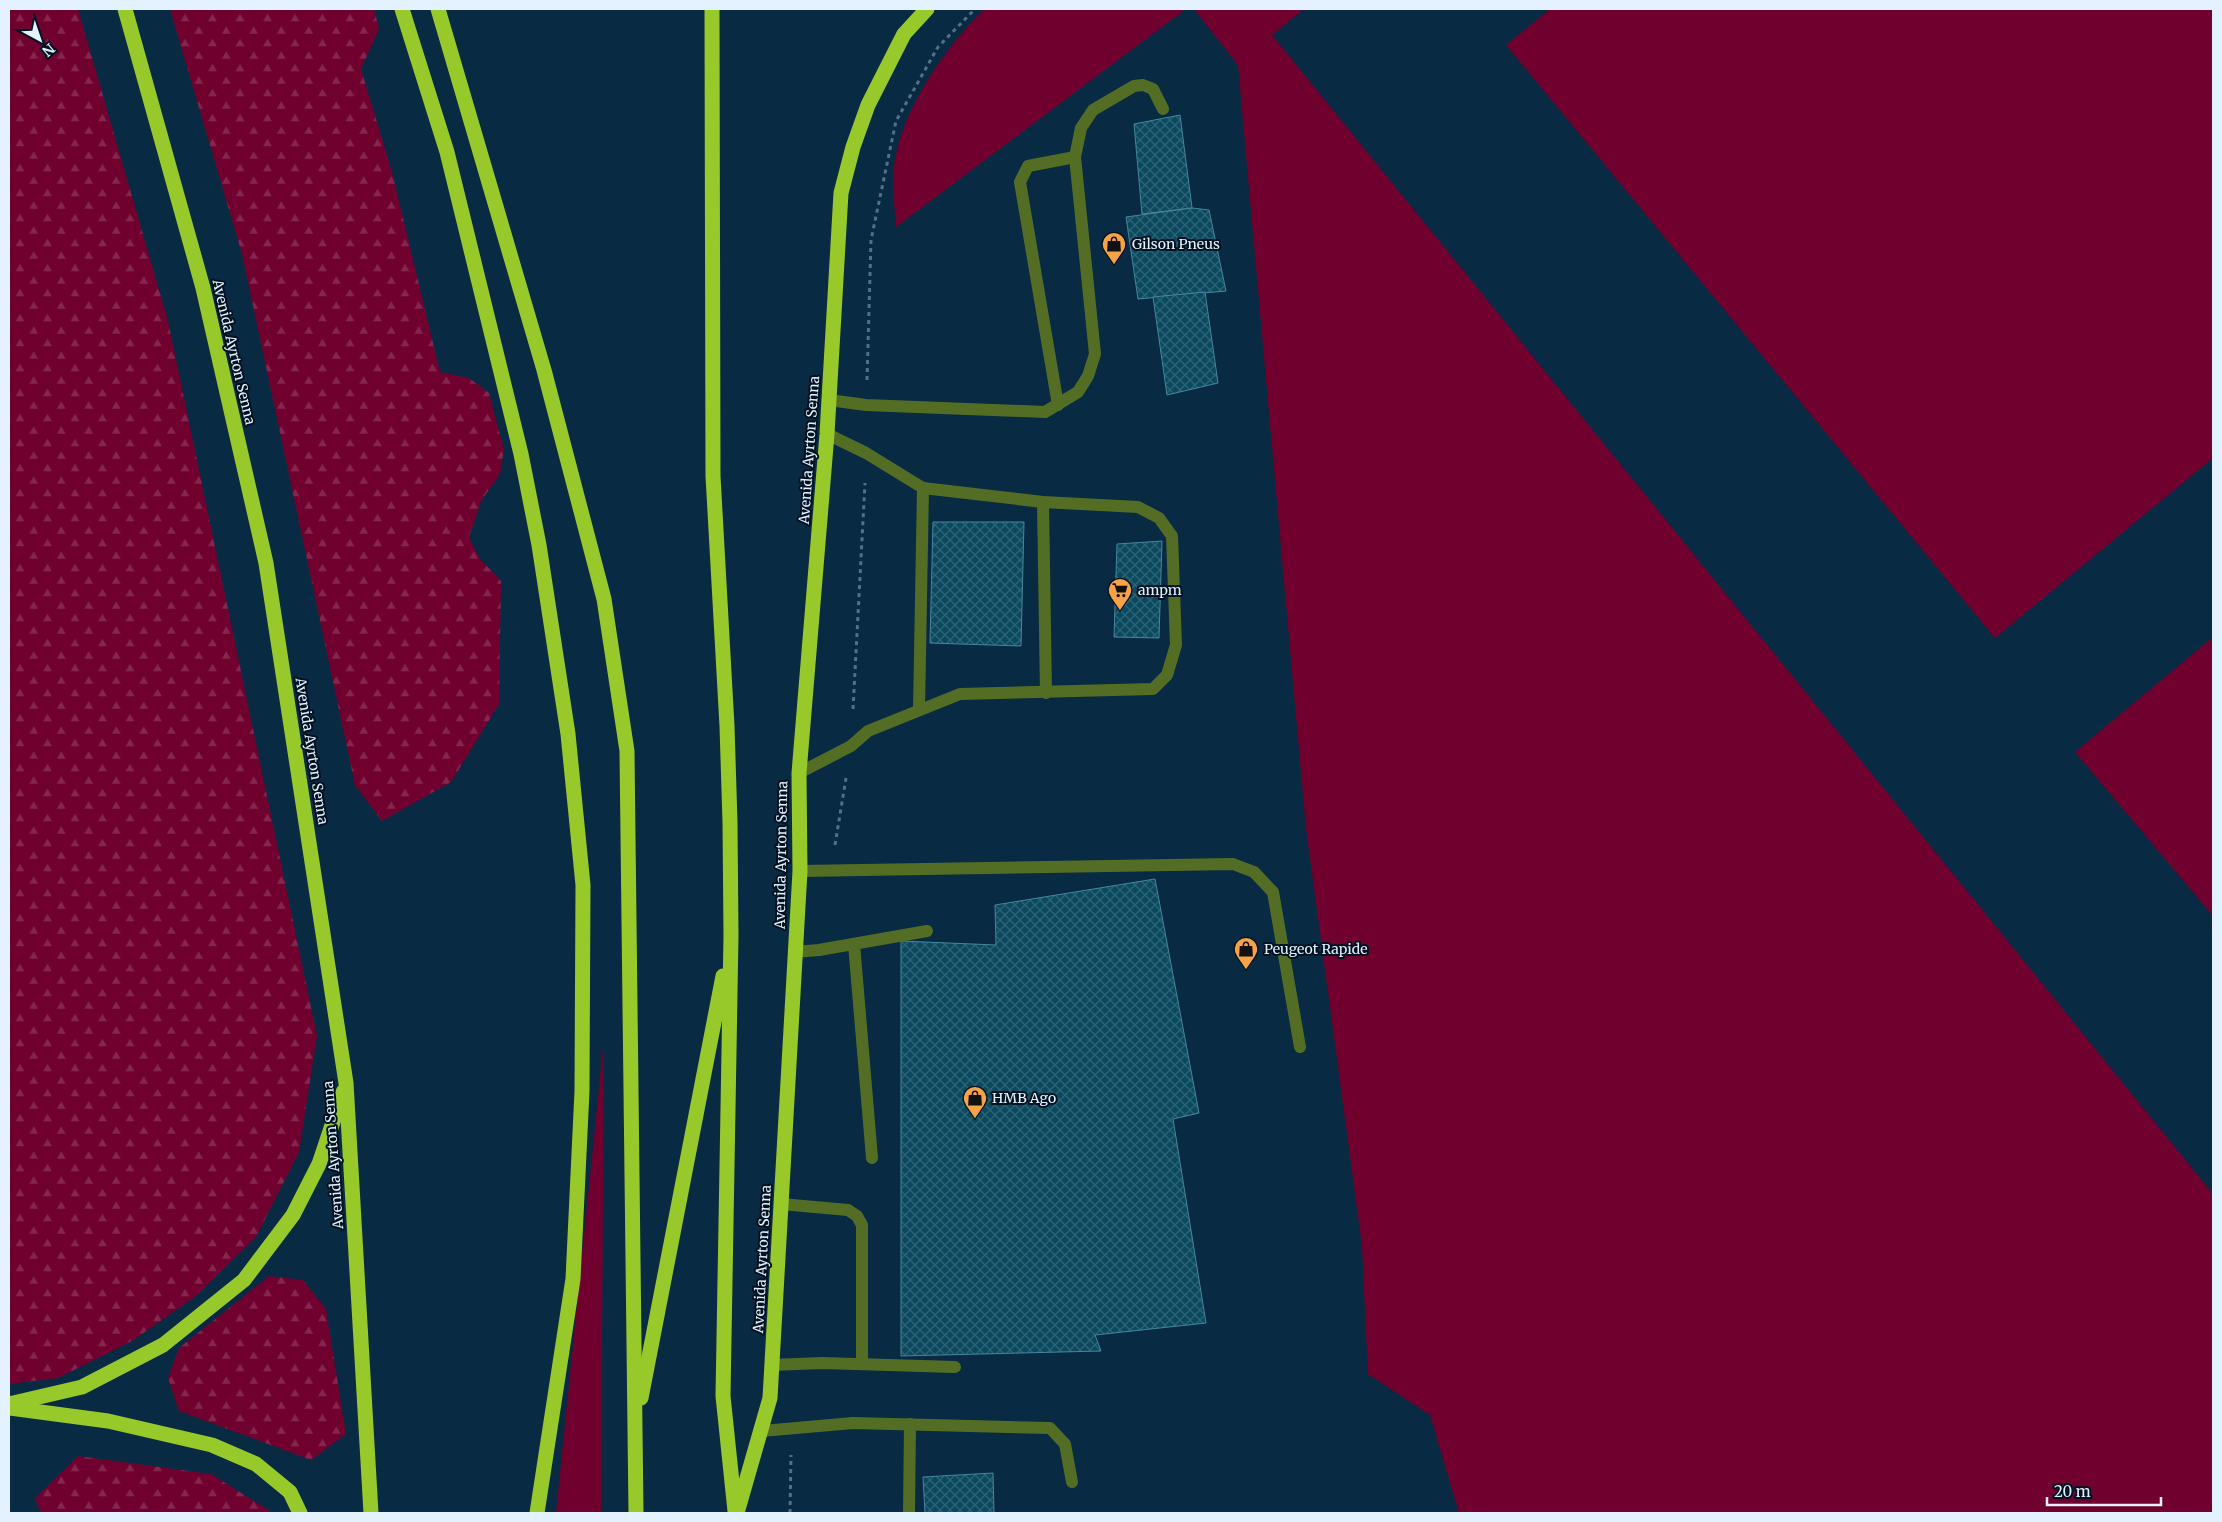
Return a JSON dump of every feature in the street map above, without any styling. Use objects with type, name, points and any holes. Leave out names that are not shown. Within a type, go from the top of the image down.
[{"type":"highway","name":"Avenida Ayrton Senna","points":[[124,9],[203,288],[266,563],[346,1083],[371,1513]]},
{"type":"highway","points":[[402,9],[448,152],[521,454],[539,544],[568,734],[583,885],[582,1091],[573,1279],[537,1513]]},
{"type":"highway","points":[[438,9],[544,370],[604,599],[627,751],[636,1513]]},
{"type":"highway","name":"Avenida Ayrton Senna","points":[[712,9],[714,160],[713,476],[727,726],[731,936],[723,1396],[736,1513]]},
{"type":"highway","name":"Avenida Ayrton Senna","points":[[736,1513],[770,1398],[800,871],[799,773],[827,434],[841,193],[853,147],[872,96],[904,34],[927,9]]},
{"type":"highway","points":[[635,1429],[731,936]]},
{"type":"highway","points":[[9,1406],[82,1387],[163,1345],[244,1280],[294,1215],[318,1164],[346,1083]]},
{"type":"highway","points":[[9,1406],[108,1421],[212,1446],[256,1464],[290,1492],[300,1513]]},
{"type":"lane","points":[[829,400],[866,405],[1045,412],[1078,392],[1088,376],[1095,354],[1075,156],[1081,128],[1094,110],[1134,86],[1143,85],[1152,89],[1163,109]]},
{"type":"lane","points":[[1058,404],[1020,182],[1028,166],[1075,156]]},
{"type":"lane","points":[[799,773],[851,746],[868,730],[960,694],[1153,689],[1168,675],[1176,645],[1172,536],[1159,518],[1138,507],[1043,502],[922,488],[866,453],[827,434]]},
{"type":"lane","points":[[919,710],[922,488]]},
{"type":"lane","points":[[1043,502],[1046,693]]},
{"type":"lane","points":[[800,871],[1232,864],[1254,872],[1273,892],[1300,1047]]},
{"type":"lane","points":[[795,952],[927,931]]},
{"type":"lane","points":[[854,944],[872,1158]]},
{"type":"lane","points":[[781,1204],[848,1210],[858,1216],[862,1225],[862,1364]]},
{"type":"lane","points":[[772,1365],[822,1363],[955,1367]]},
{"type":"lane","points":[[761,1431],[853,1423],[1050,1428],[1065,1444],[1072,1482]]},
{"type":"lane","points":[[909,1513],[910,1424]]},
{"type":"green space","points":[[9,9],[78,9],[168,321],[317,1036],[299,1152],[256,1237],[196,1296],[132,1341],[58,1378],[9,1384]]},
{"type":"green space","points":[[170,9],[374,9],[379,29],[361,69],[392,172],[440,372],[469,378],[489,393],[504,450],[500,474],[481,501],[469,538],[480,559],[501,581],[499,704],[451,782],[382,821],[355,785],[242,254]]},
{"type":"green space","points":[[984,9],[1186,9],[896,227],[893,173],[898,145],[906,123],[915,102],[940,61],[954,42]]},
{"type":"green space","points":[[1194,9],[1304,9],[1272,35],[2213,1194],[2213,1513],[1459,1513],[1430,1415],[1368,1374],[1362,1246],[1306,828],[1238,65]]},
{"type":"green space","points":[[1550,9],[2213,9],[2213,458],[1995,638],[1506,45]]},
{"type":"green space","points":[[2213,637],[2213,916],[2075,752]]},
{"type":"green space","points":[[604,1038],[601,1513],[556,1513]]},
{"type":"green space","points":[[269,1276],[303,1280],[326,1309],[346,1434],[311,1460],[179,1411],[168,1378],[179,1348]]},
{"type":"green space","points":[[78,1456],[211,1474],[273,1513],[41,1513],[35,1498]]},
{"type":"building","points":[[1180,115],[1192,208],[1142,214],[1134,124]]},
{"type":"building","points":[[1192,208],[1209,210],[1226,291],[1138,299],[1126,217]]},
{"type":"building","points":[[1205,292],[1218,383],[1167,395],[1153,297]]},
{"type":"building","points":[[933,522],[1024,522],[1021,646],[930,643]]},
{"type":"building","points":[[1162,541],[1159,638],[1114,637],[1117,544]]},
{"type":"building","points":[[1155,879],[1199,1113],[1173,1119],[1206,1323],[1095,1335],[1101,1351],[901,1356],[901,941],[996,945],[995,905]]},
{"type":"building","points":[[993,1473],[994,1513],[925,1513],[923,1477]]},
{"type":"place","name":"Gilson Pneus","points":[[1114,265]]},
{"type":"place","name":"ampm","points":[[1120,611]]},
{"type":"place","name":"Peugeot Rapide","points":[[1246,970]]},
{"type":"place","name":"HMB Ago","points":[[975,1119]]}]
